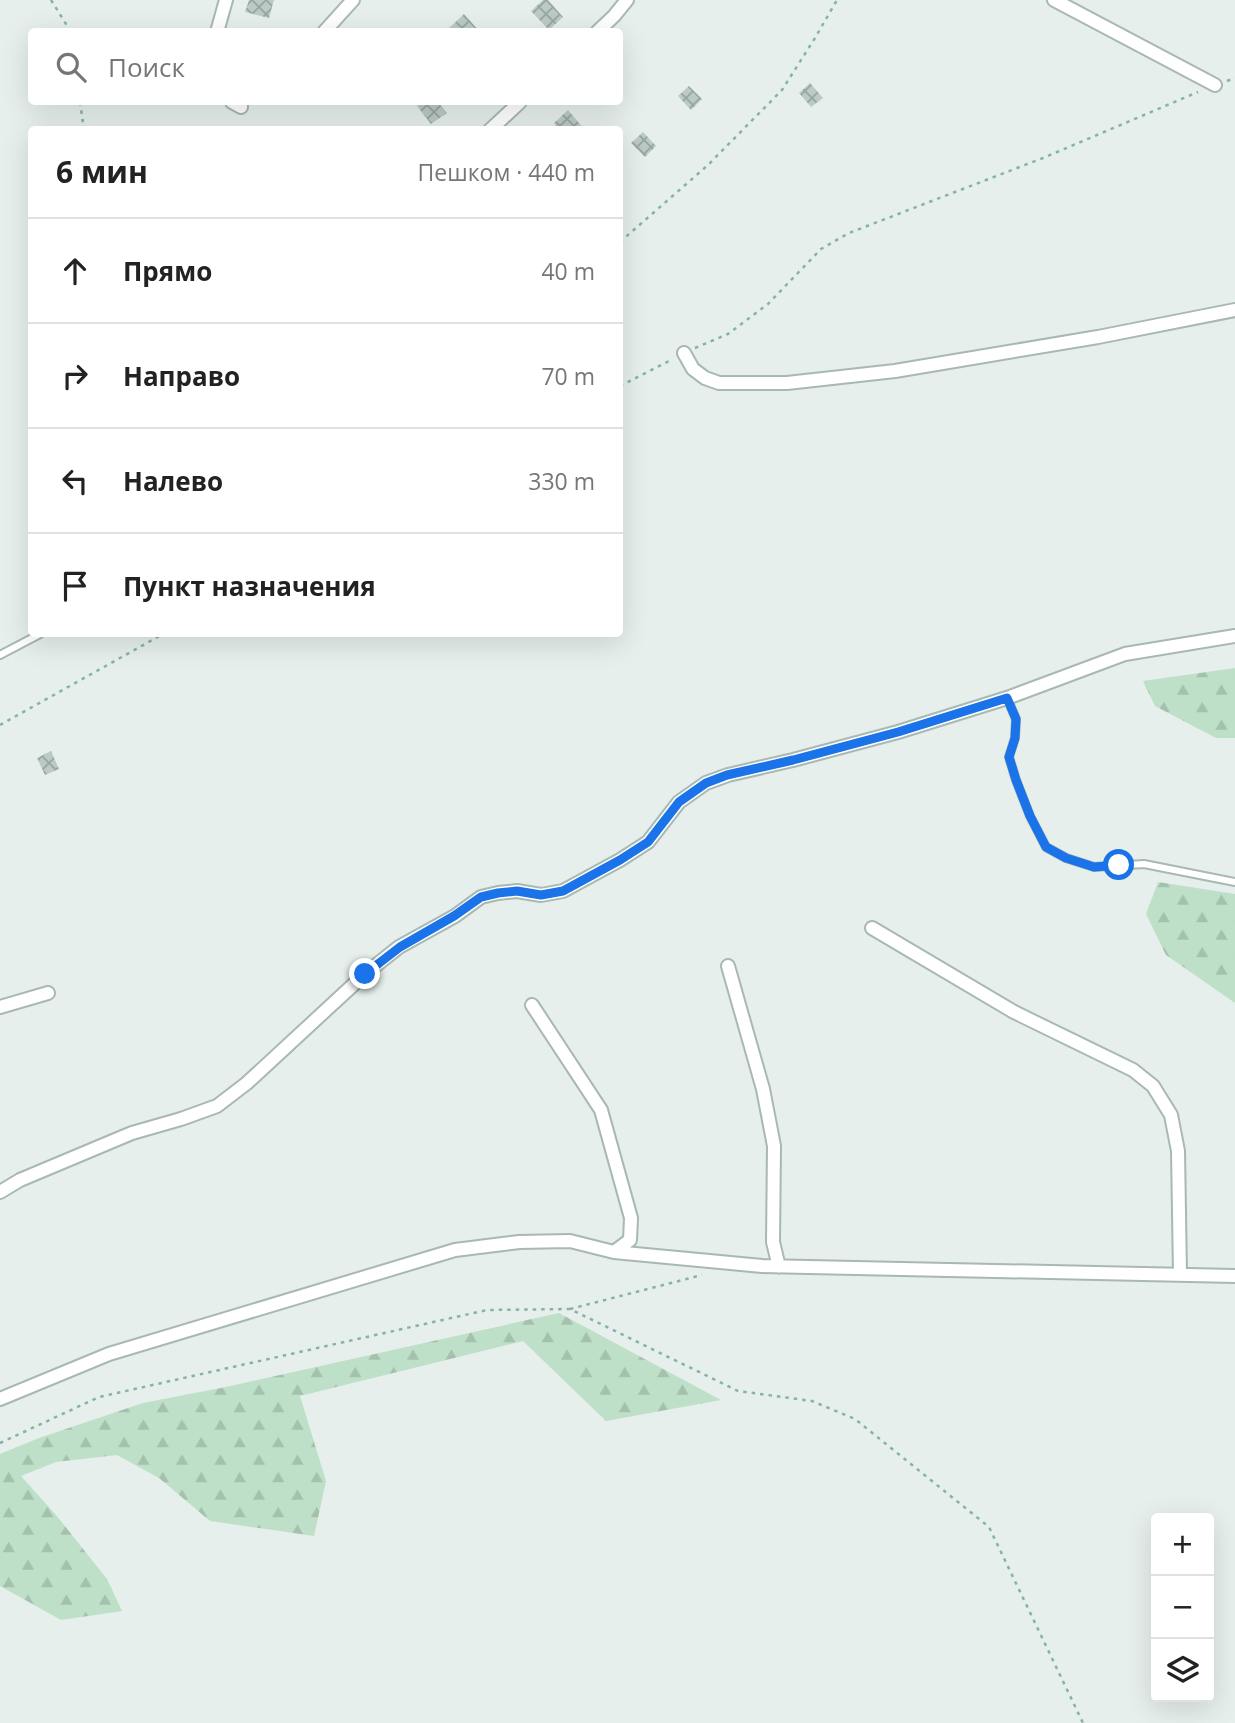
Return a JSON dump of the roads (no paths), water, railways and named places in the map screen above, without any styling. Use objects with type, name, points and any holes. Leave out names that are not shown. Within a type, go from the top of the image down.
[{"type":"street","points":[[219,28],[226,0]]},
{"type":"street","points":[[328,28],[353,0]]},
{"type":"street","points":[[601,28],[627,0]]},
{"type":"street","points":[[1054,0],[1215,85]]},
{"type":"street","points":[[494,126],[517,105]]},
{"type":"street","points":[[684,353],[692,369],[719,383],[787,383],[894,371],[1098,337],[1235,310]]},
{"type":"street","points":[[0,1192],[20,1180],[132,1133],[217,1106],[247,1083],[365,974],[400,947],[481,897],[517,891],[541,895],[563,891],[648,842],[679,802],[706,783],[727,775],[885,735],[1007,698],[1125,654],[1235,636]]},
{"type":"street","points":[[872,928],[1014,1012],[1133,1070],[1153,1086],[1171,1115],[1178,1151],[1180,1274]]},
{"type":"street","points":[[727,966],[763,1089],[774,1146],[774,1242],[779,1267]]},
{"type":"street","points":[[0,1007],[48,993]]},
{"type":"street","points":[[532,1005],[601,1110],[631,1218],[630,1240],[614,1252]]},
{"type":"street","points":[[0,1399],[109,1354],[455,1250],[519,1242],[570,1241],[614,1252],[779,1267],[1235,1276]]},
{"type":"lane","points":[[0,655],[34,637]]},
{"type":"lane","points":[[1007,698],[1016,719],[1015,738],[1009,757],[1030,816],[1046,847],[1066,858],[1094,867],[1144,864],[1235,883]]}]
